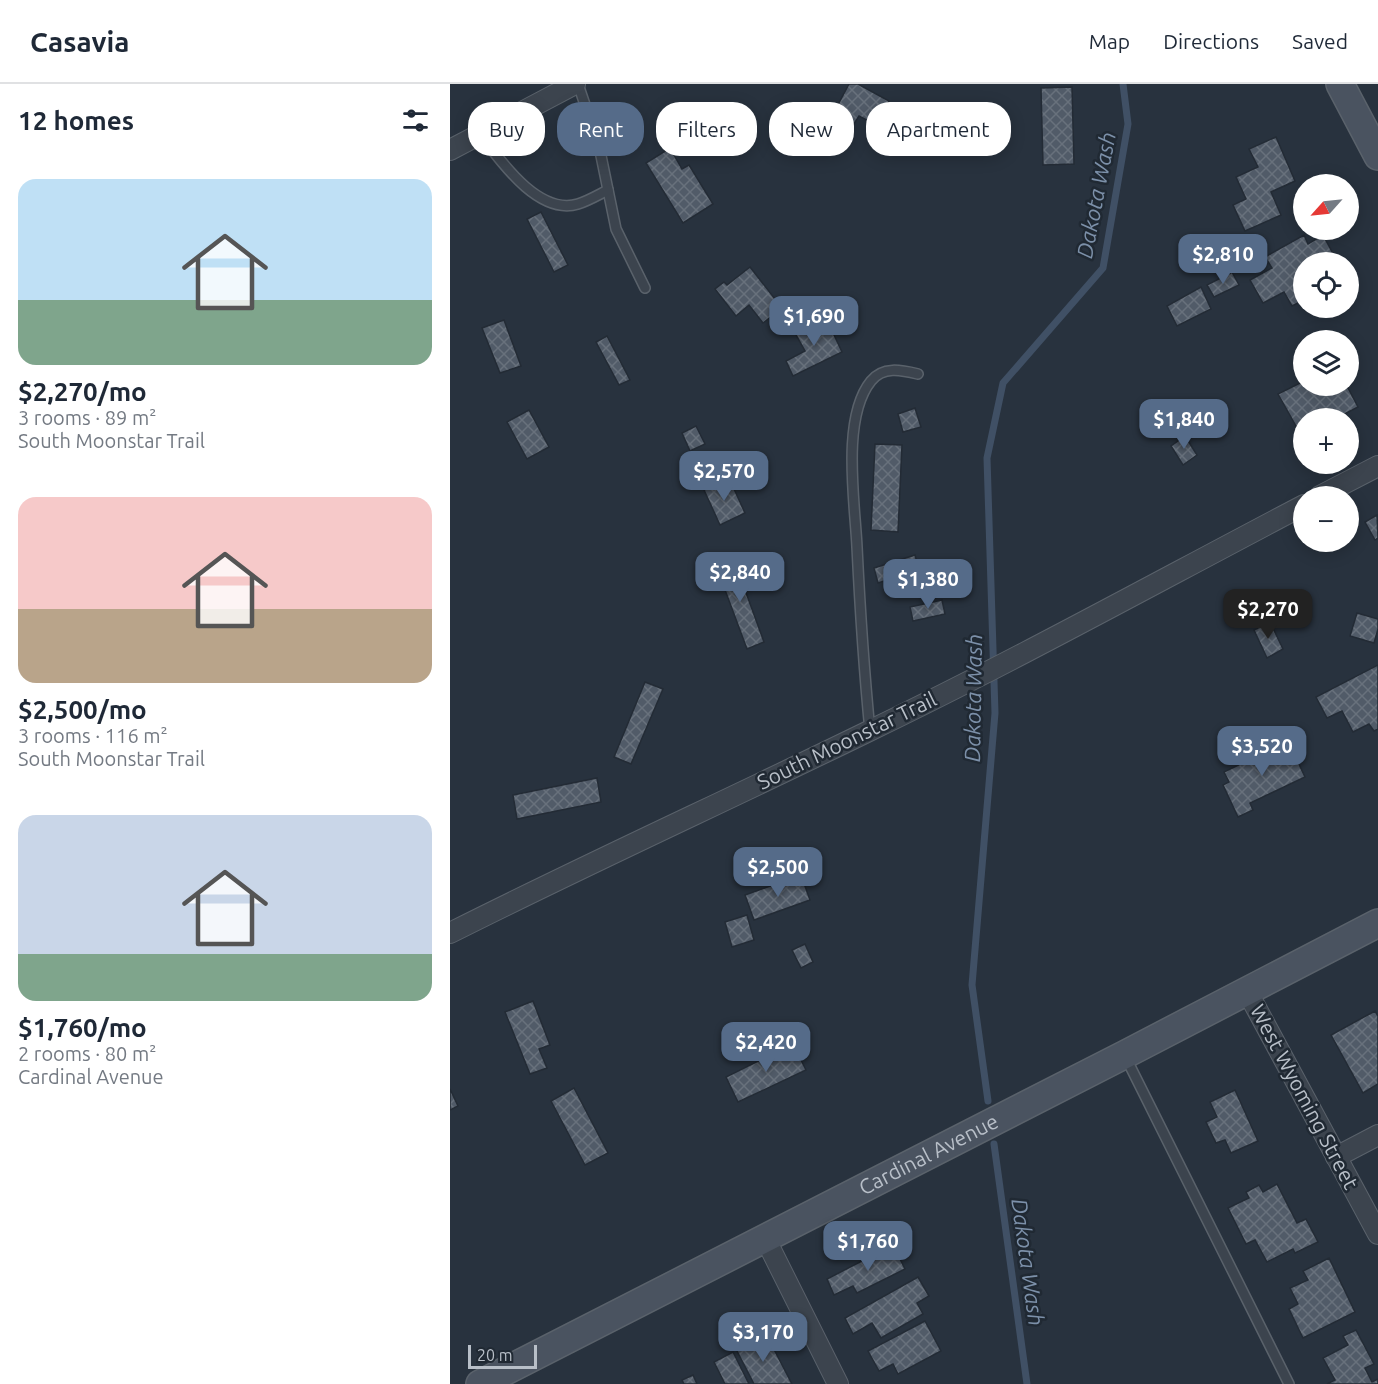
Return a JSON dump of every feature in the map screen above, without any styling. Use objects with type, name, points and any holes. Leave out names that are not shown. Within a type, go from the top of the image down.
[{"type":"main road","points":[[1340,84],[1378,156]]},
{"type":"main road","name":"Cardinal Avenue","points":[[480,1384],[1248,992],[1378,923]]},
{"type":"street","points":[[541,102],[576,84]]},
{"type":"street","points":[[450,150],[468,140]]},
{"type":"street","points":[[1339,486],[1378,466]]},
{"type":"street","name":"South Moonstar Trail","points":[[450,933],[994,669],[1293,511]]},
{"type":"street","name":"West Wyoming Street","points":[[1248,992],[1378,1234]]},
{"type":"street","points":[[1336,1157],[1378,1135]]},
{"type":"street","points":[[765,1238],[838,1384]]},
{"type":"lane","points":[[576,84],[599,146],[616,229],[645,288]]},
{"type":"lane","points":[[497,156],[532,193],[558,205],[577,205],[608,190]]},
{"type":"lane","points":[[870,731],[862,642],[853,484],[858,407],[872,380],[881,373],[890,370],[918,374]]},
{"type":"lane","points":[[1124,1055],[1289,1384]]},
{"type":"building","points":[[849,84],[858,84],[889,101],[866,102],[866,120],[859,116],[854,124],[854,102],[839,102]]},
{"type":"building","points":[[1072,87],[1074,164],[1043,165],[1041,88]]},
{"type":"building","points":[[1276,137],[1293,176],[1293,182],[1271,192],[1281,215],[1245,231],[1233,205],[1246,199],[1236,177],[1258,167],[1249,149]]},
{"type":"building","points":[[657,156],[675,156],[682,169],[689,165],[713,204],[683,223],[646,163]]},
{"type":"building","points":[[541,212],[568,265],[554,272],[527,219]]},
{"type":"building","points":[[1295,240],[1306,240],[1308,244],[1315,240],[1326,240],[1332,252],[1293,252],[1292,306],[1284,292],[1263,303],[1250,280],[1272,268],[1265,257]]},
{"type":"building","points":[[750,267],[782,308],[763,323],[749,305],[736,316],[715,289],[724,282],[727,285]]},
{"type":"building","points":[[1232,272],[1239,285],[1214,297],[1207,285]]},
{"type":"building","points":[[1201,287],[1211,309],[1177,326],[1167,306]]},
{"type":"building","points":[[826,318],[842,352],[793,376],[786,361],[805,351],[795,333]]},
{"type":"building","points":[[504,320],[521,366],[500,373],[482,328]]},
{"type":"building","points":[[607,336],[630,380],[619,385],[596,342]]},
{"type":"building","points":[[1293,386],[1293,396],[1352,396],[1358,407],[1293,408],[1293,421],[1278,394]]},
{"type":"building","points":[[915,408],[921,427],[903,432],[898,414]]},
{"type":"building","points":[[529,410],[549,447],[527,459],[507,422]]},
{"type":"building","points":[[696,426],[705,444],[690,451],[682,433]]},
{"type":"building","points":[[1185,436],[1197,455],[1183,465],[1171,446]]},
{"type":"building","points":[[875,444],[902,445],[898,532],[871,530]]},
{"type":"building","points":[[729,478],[745,513],[720,525],[704,490]]},
{"type":"building","points":[[1377,515],[1378,538],[1375,540],[1365,522]]},
{"type":"building","points":[[915,555],[919,570],[878,583],[874,568]]},
{"type":"building","points":[[733,557],[764,642],[747,649],[715,563]]},
{"type":"building","points":[[942,600],[945,614],[913,621],[910,607]]},
{"type":"building","points":[[1357,613],[1378,619],[1374,643],[1350,636]]},
{"type":"building","points":[[1270,622],[1283,649],[1267,658],[1254,630]]},
{"type":"building","points":[[1378,665],[1378,729],[1374,731],[1369,724],[1353,732],[1342,711],[1327,718],[1316,697]]},
{"type":"building","points":[[645,682],[663,689],[631,764],[614,757]]},
{"type":"building","points":[[1288,741],[1305,777],[1250,803],[1253,810],[1238,817],[1223,785],[1229,782],[1224,772]]},
{"type":"building","points":[[597,778],[601,802],[517,819],[513,795]]},
{"type":"building","points":[[801,875],[810,900],[754,920],[745,895]]},
{"type":"building","points":[[747,915],[754,940],[732,947],[725,922]]},
{"type":"building","points":[[805,944],[813,962],[801,968],[792,950]]},
{"type":"building","points":[[533,1001],[550,1045],[539,1049],[547,1068],[530,1074],[505,1012]]},
{"type":"building","points":[[1375,1011],[1378,1016],[1378,1084],[1363,1093],[1331,1035]]},
{"type":"building","points":[[793,1044],[806,1070],[738,1102],[726,1077]]},
{"type":"building","points":[[574,1088],[608,1153],[585,1165],[551,1101]]},
{"type":"building","points":[[450,1089],[458,1106],[450,1110]]},
{"type":"building","points":[[1235,1090],[1258,1141],[1231,1153],[1225,1140],[1216,1143],[1206,1122],[1217,1117],[1210,1102]]},
{"type":"building","points":[[1277,1184],[1297,1223],[1306,1219],[1318,1242],[1295,1253],[1293,1249],[1267,1262],[1255,1240],[1246,1244],[1228,1208],[1249,1198],[1246,1192],[1259,1185],[1263,1192]]},
{"type":"building","points":[[893,1245],[905,1269],[857,1293],[853,1286],[834,1295],[827,1279]]},
{"type":"building","points":[[1329,1258],[1355,1312],[1303,1338],[1289,1309],[1298,1304],[1290,1288],[1308,1280],[1303,1271]]},
{"type":"building","points":[[918,1277],[929,1296],[917,1303],[923,1314],[881,1338],[872,1323],[853,1334],[845,1318]]},
{"type":"building","points":[[925,1321],[941,1351],[898,1374],[893,1364],[879,1371],[868,1351]]},
{"type":"building","points":[[1356,1330],[1374,1364],[1365,1368],[1372,1382],[1378,1379],[1378,1384],[1327,1384],[1335,1380],[1323,1358],[1348,1345],[1343,1336]]},
{"type":"building","points":[[766,1334],[792,1384],[754,1384],[736,1349]]},
{"type":"building","points":[[733,1352],[749,1384],[725,1384],[714,1362]]},
{"type":"building","points":[[693,1375],[697,1384],[684,1384],[682,1380]]},
{"type":"waterway","name":"Dakota Wash","points":[[988,1101],[972,985],[995,713],[987,458],[1003,383],[1103,268],[1128,124],[1123,84]]},
{"type":"waterway","name":"Dakota Wash","points":[[994,1144],[1027,1384]]}]
